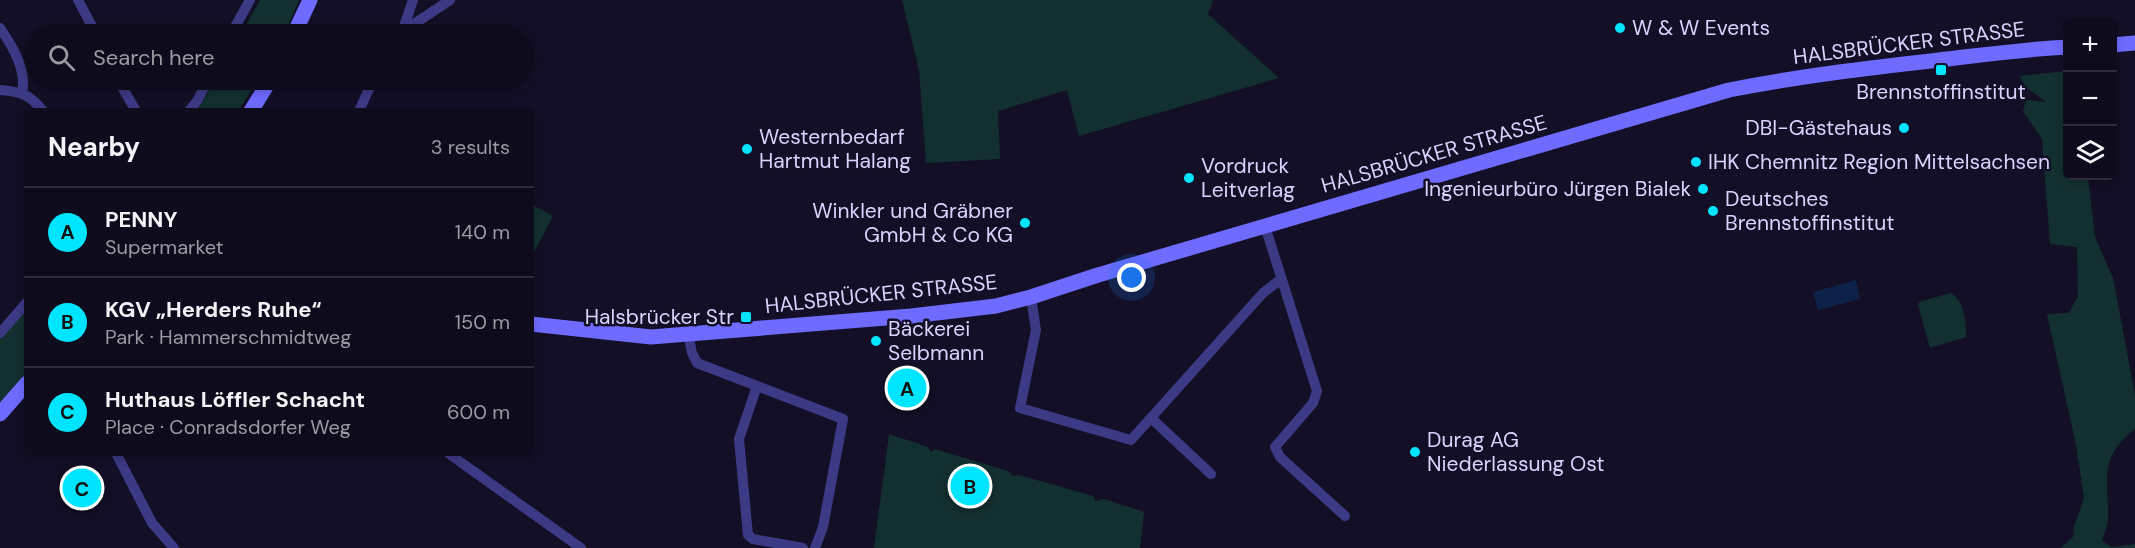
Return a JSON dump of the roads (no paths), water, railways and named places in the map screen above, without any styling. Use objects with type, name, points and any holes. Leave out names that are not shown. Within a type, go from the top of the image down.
[{"type":"main road","points":[[299,24],[310,0]]},
{"type":"main road","points":[[2117,45],[2135,44]]},
{"type":"main road","name":"HALSBRÜCKER STRASSE","points":[[534,324],[639,337],[911,316],[996,306],[1031,297],[1098,274],[1729,90],[1787,78],[2006,51],[2063,47]]},
{"type":"main road","points":[[253,108],[264,90]]},
{"type":"main road","points":[[0,414],[24,386]]},
{"type":"street","points":[[78,0],[91,24]]},
{"type":"street","points":[[237,24],[250,0]]},
{"type":"street","points":[[404,24],[413,0]]},
{"type":"street","points":[[414,24],[450,0]]},
{"type":"street","points":[[0,28],[24,78]]},
{"type":"street","points":[[22,93],[24,85]]},
{"type":"street","points":[[0,90],[22,93],[33,99],[40,108]]},
{"type":"street","points":[[124,90],[134,108]]},
{"type":"street","points":[[191,108],[203,90]]},
{"type":"street","points":[[359,108],[368,90]]},
{"type":"street","points":[[1265,226],[1280,280],[1317,391],[1313,403],[1275,447],[1280,457],[1345,516]]},
{"type":"street","points":[[1031,297],[1036,330],[1020,408],[1131,440],[1263,293],[1280,280]]},
{"type":"street","points":[[0,333],[24,305]]},
{"type":"street","points":[[688,334],[692,353],[698,363],[843,419],[823,527],[815,548]]},
{"type":"street","points":[[758,386],[739,439],[748,535],[753,539],[803,548]]},
{"type":"street","points":[[1151,418],[1211,474]]},
{"type":"street","points":[[118,456],[152,523],[174,548]]},
{"type":"street","points":[[452,456],[580,548]]},
{"type":"water","points":[[1856,280],[1860,299],[1818,310],[1813,292]]},
{"type":"place","name":"W & W Events","points":[[1620,28]]},
{"type":"place","name":"Brennstoffinstitut","points":[[1941,70]]},
{"type":"place","name":"DBI-Gästehaus","points":[[1904,128]]},
{"type":"place","name":"Westernbedarf Hartmut Halang","points":[[747,149]]},
{"type":"place","name":"IHK Chemnitz Region Mittelsachsen","points":[[1696,162]]},
{"type":"place","name":"Vordruck Leitverlag","points":[[1189,178]]},
{"type":"place","name":"Ingenieurbüro Jürgen Bialek","points":[[1703,189]]},
{"type":"place","name":"Deutsches Brennstoffinstitut","points":[[1713,211]]},
{"type":"place","name":"Winkler und Gräbner GmbH & Co KG","points":[[1025,223]]},
{"type":"place","name":"Halsbrücker Str","points":[[746,317]]},
{"type":"place","name":"Bäckerei Selbmann","points":[[876,341]]},
{"type":"place","name":"PENNY","points":[[907,388]]},
{"type":"place","name":"Durag AG Niederlassung Ost","points":[[1415,452]]},
{"type":"place","name":"KGV „Herders Ruhe“","points":[[970,486]]},
{"type":"place","name":"Huthaus Löffler Schacht","points":[[82,488]]}]
